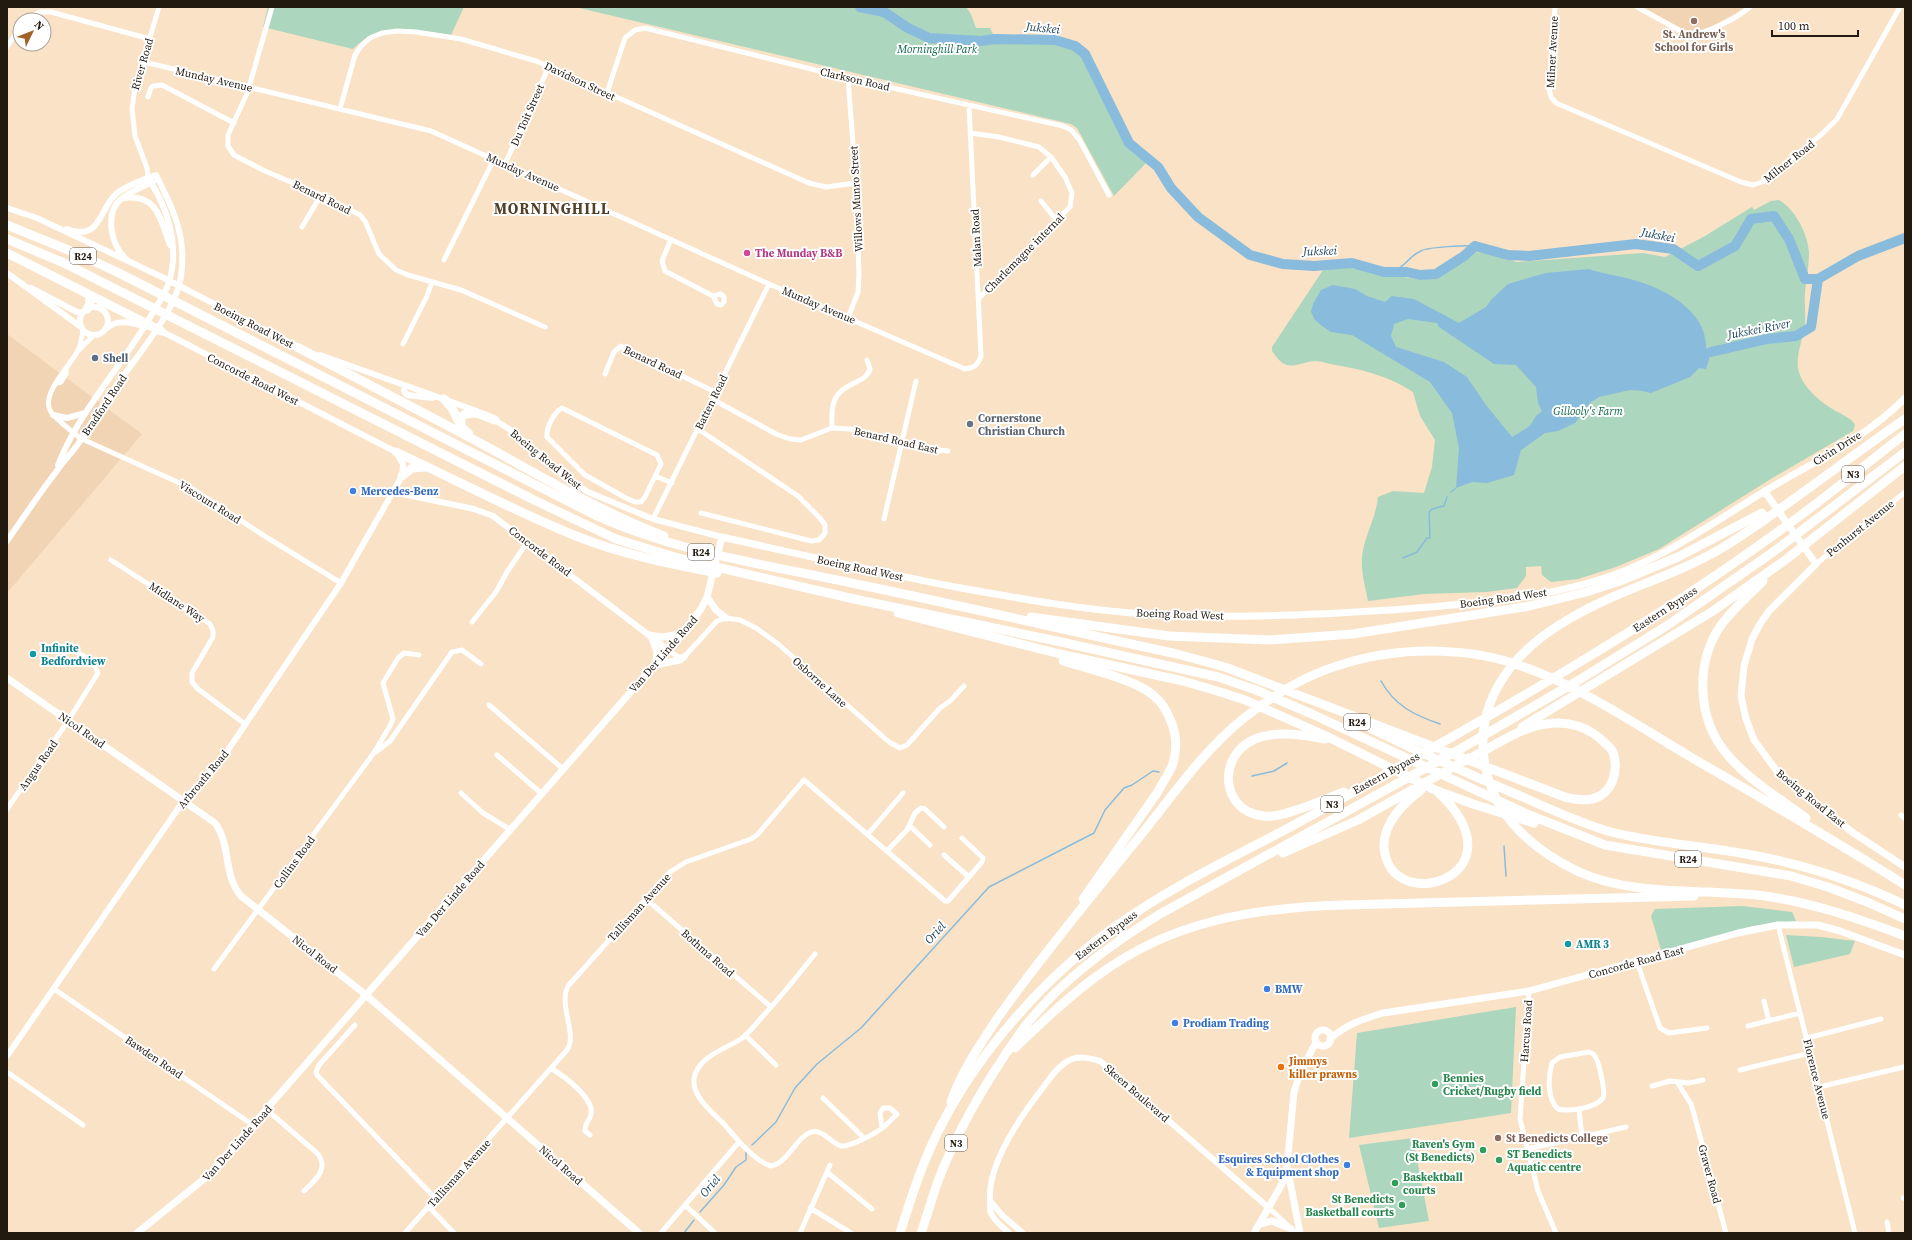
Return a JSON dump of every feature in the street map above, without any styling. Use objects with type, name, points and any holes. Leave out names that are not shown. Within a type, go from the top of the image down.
[{"type":"highway","name":"R24","points":[[7,225],[78,254],[597,516],[644,536],[727,558],[1177,654],[1226,667],[1320,702],[1398,738],[1482,780],[1574,819],[1610,831],[1639,838],[1755,855],[1796,864],[1835,875],[1874,890],[1905,905]]},
{"type":"highway","name":"R24","points":[[7,239],[64,263],[543,504],[616,538],[678,558],[854,599],[1171,666],[1218,678],[1256,690],[1312,714],[1475,790],[1569,832],[1605,845],[1792,876],[1854,897],[1905,919]]},
{"type":"highway","points":[[7,253],[141,323],[161,331]]},
{"type":"highway","points":[[85,311],[90,304],[91,299],[88,294]]},
{"type":"highway","points":[[297,347],[492,449],[602,509],[650,531],[727,558]]},
{"type":"highway","points":[[444,399],[452,408],[461,427],[469,435],[492,449]]},
{"type":"highway","points":[[461,427],[461,417],[469,412],[495,420]]},
{"type":"highway","points":[[1905,419],[1755,521],[1703,559],[1571,617],[1553,628],[1527,649],[1507,672],[1491,699],[1486,713],[1483,746],[1487,772],[1494,794],[1512,825],[1528,839],[1580,872],[1610,882],[1646,888],[1783,898],[1865,921],[1905,936]]},
{"type":"highway","name":"Eastern Bypass","points":[[900,1233],[929,1151],[944,1120],[974,1074],[1012,1021],[1040,990],[1081,952],[1134,913],[1368,784],[1570,668],[1695,590],[1802,514],[1905,434]]},
{"type":"highway","points":[[396,452],[515,509],[576,536],[609,547],[642,557],[707,571],[799,586]]},
{"type":"highway","name":"Eastern Bypass","points":[[921,1233],[938,1180],[964,1125],[1020,1032],[1072,978],[1099,955],[1160,914],[1245,869],[1462,748],[1579,680],[1674,621],[1809,526],[1905,452]]},
{"type":"highway","points":[[1474,756],[1713,611],[1817,537],[1905,466]]},
{"type":"highway","points":[[402,476],[409,470],[416,467],[440,472]]},
{"type":"highway","points":[[965,608],[1169,636],[1270,640],[1327,637],[1530,606],[1586,592],[1620,581],[1678,557],[1755,521]]},
{"type":"highway","points":[[1782,563],[1733,611],[1721,626],[1712,643],[1703,676],[1704,706],[1708,722],[1716,740],[1735,763],[1839,844]]},
{"type":"highway","points":[[854,599],[912,617],[1060,654],[1183,681],[1245,700],[1336,741],[1448,797],[1569,832]]},
{"type":"highway","points":[[944,1120],[958,1086],[986,1035],[1045,954],[1157,793],[1172,765],[1175,753],[1175,735],[1168,713],[1161,702],[1146,690],[1092,669],[983,635]]},
{"type":"highway","points":[[1045,954],[1216,744],[1245,718],[1306,678],[1341,664],[1397,653],[1436,652],[1477,655],[1501,659],[1529,668],[1596,702],[1839,844],[1905,885]]},
{"type":"highway","points":[[1245,869],[1358,820],[1460,763],[1474,756],[1525,730],[1545,724],[1566,723],[1586,728],[1602,739],[1612,750],[1616,766],[1614,778],[1607,789],[1594,798],[1581,800],[1565,797],[1487,768],[1398,738]]},
{"type":"highway","points":[[1336,741],[1290,734],[1275,735],[1254,740],[1242,747],[1232,759],[1228,775],[1231,793],[1236,801],[1248,812],[1263,816],[1270,816],[1299,808],[1368,784]]},
{"type":"highway","points":[[1448,797],[1466,828],[1468,841],[1465,860],[1455,873],[1434,884],[1411,882],[1403,878],[1389,864],[1384,849],[1386,830],[1402,807],[1417,793],[1460,763]]},
{"type":"highway","points":[[1004,1058],[1070,997],[1097,976],[1129,955],[1167,936],[1199,925],[1240,914],[1283,908],[1329,905],[1753,895]]},
{"type":"main road","name":"Civin Drive","points":[[1764,492],[1849,443],[1896,408],[1905,398]]},
{"type":"main road","name":"Boeing Road West","points":[[722,537],[857,568],[1026,600],[1079,608],[1148,614],[1323,614],[1441,606],[1536,595],[1589,583],[1638,565],[1680,545],[1764,492]]},
{"type":"main road","points":[[1764,492],[1816,564]]},
{"type":"main road","name":"Van Der Linde Road","points":[[139,1233],[209,1175],[683,632],[701,609],[707,597],[722,537]]},
{"type":"main road","name":"Boeing Road East","points":[[1816,564],[1769,610],[1752,639],[1744,666],[1742,696],[1746,719],[1754,740],[1779,774],[1852,832],[1905,867]]},
{"type":"main road","points":[[707,597],[716,610],[726,618]]},
{"type":"main road","points":[[683,632],[675,636],[651,636],[657,652],[655,664],[680,660],[684,657]]},
{"type":"main road","name":"Nicol Road","points":[[7,678],[210,819],[218,827],[223,839],[234,886],[241,896],[258,911],[366,995],[639,1233]]},
{"type":"main road","name":"Concorde Road East","points":[[1330,1039],[1339,1031],[1363,1019],[1383,1013],[1529,991],[1738,933],[1778,925],[1818,925],[1840,931],[1905,955]]},
{"type":"main road","name":"Concorde Road East","points":[[1325,1030],[1356,1019],[1363,1019]]},
{"type":"main road","points":[[1300,1233],[1288,1171],[1294,1092],[1300,1073],[1307,1059],[1316,1042],[1316,1034],[1325,1030],[1330,1039],[1328,1043],[1307,1059]]},
{"type":"main road","points":[[1316,1042],[1324,1045]]},
{"type":"main road","points":[[1254,1233],[1283,1184],[1288,1171]]},
{"type":"main road","points":[[1260,1224],[1272,1221],[1293,1231]]},
{"type":"street","name":"River Road","points":[[147,168],[138,148],[132,121],[135,87],[144,62],[159,7]]},
{"type":"street","name":"Benard Road","points":[[272,7],[250,87],[227,141],[229,148],[234,155],[265,171],[321,195],[362,217],[374,247],[388,264],[408,275],[472,295],[545,327]]},
{"type":"street","name":"Milner Avenue","points":[[1551,97],[1549,89],[1555,7]]},
{"type":"street","points":[[1637,7],[1688,35],[1706,32],[1741,14],[1750,7]]},
{"type":"street","name":"Milner Road","points":[[1551,97],[1562,107],[1678,156],[1741,182],[1758,184],[1808,146],[1837,119],[1900,7]]},
{"type":"street","points":[[52,12],[150,39]]},
{"type":"street","name":"Clarkson Road","points":[[607,93],[625,38],[631,32],[639,28],[645,28],[848,78],[969,106],[1056,124],[1071,130],[1079,139],[1109,195]]},
{"type":"street","name":"Davidson Street","points":[[340,109],[357,52],[368,40],[382,33],[397,31],[416,32],[461,39],[526,57],[805,182],[826,187],[856,183]]},
{"type":"street","name":"Munday Avenue","points":[[144,62],[431,131],[769,284],[965,368],[974,368]]},
{"type":"street","name":"Du Toit Street","points":[[505,164],[549,66]]},
{"type":"street","name":"Willows Munro Street","points":[[848,78],[856,183],[859,281],[858,292],[848,318]]},
{"type":"street","points":[[148,97],[153,86],[162,85],[234,123]]},
{"type":"street","name":"Malan Road","points":[[969,106],[981,356],[979,362],[974,368]]},
{"type":"street","name":"Charlemagne internal","points":[[970,133],[999,137],[1039,147],[1051,157],[1065,177],[1072,193],[1070,207],[979,298]]},
{"type":"street","points":[[1033,175],[1051,157]]},
{"type":"street","points":[[444,260],[494,159]]},
{"type":"street","name":"Bradford Road","points":[[7,541],[55,472],[82,438],[119,381],[148,341],[174,299],[180,285],[183,254],[180,230],[174,212],[157,177],[147,168]]},
{"type":"street","name":"Bradford Road","points":[[55,472],[73,434],[86,412],[134,343],[165,291],[171,274],[174,252],[171,227],[149,180],[147,168]]},
{"type":"street","points":[[37,218],[71,231],[80,232],[88,230],[100,221],[110,200],[117,194],[157,177]]},
{"type":"street","points":[[141,268],[122,255],[113,238],[111,225],[112,216],[118,202],[149,180]]},
{"type":"street","points":[[302,227],[321,195]]},
{"type":"street","points":[[123,198],[141,198],[150,202],[158,213],[174,252]]},
{"type":"street","points":[[1041,201],[1057,221]]},
{"type":"street","name":"Boeing Road West","points":[[7,208],[37,218],[164,278],[297,347],[467,406],[495,420],[524,440],[581,488],[653,520],[722,537]]},
{"type":"street","points":[[671,239],[662,261],[665,271],[713,296]]},
{"type":"street","points":[[7,273],[82,328],[87,334],[93,336],[102,334],[107,328],[120,322],[141,323]]},
{"type":"street","points":[[403,344],[424,301],[424,295],[430,282]]},
{"type":"street","name":"Batten Road","points":[[653,520],[769,284]]},
{"type":"street","points":[[25,286],[77,312],[96,307],[104,311],[108,319],[107,328]]},
{"type":"street","points":[[73,434],[50,412],[48,402],[50,394],[57,383],[61,382],[66,374],[66,369],[77,352],[82,340],[82,328],[80,322],[85,311]]},
{"type":"street","name":"Concorde Road West","points":[[161,331],[396,452]]},
{"type":"street","points":[[77,352],[93,336]]},
{"type":"street","name":"Benard Road","points":[[604,374],[614,352],[621,346],[715,392]]},
{"type":"street","points":[[832,428],[832,410],[836,396],[843,389],[867,375],[870,369],[868,360]]},
{"type":"street","points":[[884,519],[916,382]]},
{"type":"street","name":"Benard Road East","points":[[712,399],[790,439],[801,440],[832,428],[857,430],[938,450],[948,451]]},
{"type":"street","points":[[565,409],[657,455],[661,464],[655,476],[641,502],[635,502],[626,498],[592,480],[576,468],[547,437],[548,428],[560,410],[565,409]]},
{"type":"street","points":[[54,415],[74,418],[86,412]]},
{"type":"street","points":[[698,429],[794,492],[820,518],[826,529],[825,533],[819,540],[811,541],[701,513]]},
{"type":"street","name":"Viscount Road","points":[[73,434],[193,489],[266,537],[341,583]]},
{"type":"street","points":[[396,452],[402,464],[402,476]]},
{"type":"street","name":"Arbroath Road","points":[[7,1056],[184,800],[216,766],[245,724],[341,583],[402,476]]},
{"type":"street","points":[[655,476],[672,483]]},
{"type":"street","name":"Concorde Road","points":[[393,492],[482,511],[493,516],[528,541],[667,649]]},
{"type":"street","name":"Penhurst Avenue","points":[[1816,564],[1905,492]]},
{"type":"street","points":[[472,622],[496,592],[507,572],[528,541]]},
{"type":"street","name":"Midlane Way","points":[[111,560],[210,624],[213,631],[213,637],[194,669],[191,677],[192,682],[198,689],[245,724]]},
{"type":"street","points":[[667,649],[678,657],[684,657],[713,625],[726,618]]},
{"type":"street","name":"Osborne Lane","points":[[726,618],[740,620],[763,633],[863,720],[897,747],[903,748],[940,708],[964,686]]},
{"type":"street","name":"Angus Road","points":[[7,809],[68,721],[98,672],[93,662],[70,648]]},
{"type":"street","points":[[373,754],[390,741],[452,652],[462,650],[481,664]]},
{"type":"street","points":[[373,754],[392,722],[392,714],[383,686],[386,677],[401,656],[408,653],[419,655]]},
{"type":"street","points":[[489,705],[563,769]]},
{"type":"street","name":"Collins Road","points":[[214,969],[373,754]]},
{"type":"street","points":[[497,755],[542,794]]},
{"type":"street","name":"Tallisman Avenue","points":[[405,1233],[568,1050],[571,1043],[565,993],[568,986],[645,898],[675,868],[746,842],[754,837],[804,780],[945,901],[948,901],[982,862],[983,858],[962,838]]},
{"type":"street","points":[[461,793],[483,813],[511,830]]},
{"type":"street","points":[[868,834],[903,793]]},
{"type":"street","points":[[887,851],[910,826],[915,813],[921,808],[925,808],[944,827]]},
{"type":"street","points":[[910,826],[930,845]]},
{"type":"street","points":[[944,855],[969,877]]},
{"type":"street","name":"Bothma Road","points":[[645,898],[771,1007]]},
{"type":"street","name":"Florence Avenue","points":[[1778,925],[1855,1233]]},
{"type":"street","points":[[815,954],[745,1036],[704,1061],[697,1071],[694,1080],[695,1090],[701,1099],[740,1142],[763,1162],[771,1166],[782,1160],[807,1134],[812,1132],[821,1133],[838,1144],[844,1146],[864,1138],[882,1128]]},
{"type":"street","points":[[1637,962],[1654,1007],[1658,1025],[1666,1032],[1707,1028]]},
{"type":"street","name":"Bawden Road","points":[[54,989],[253,1125]]},
{"type":"street","name":"Harcus Road","points":[[1529,991],[1520,1119],[1538,1191],[1556,1233]]},
{"type":"street","points":[[1764,1001],[1769,1021]]},
{"type":"street","points":[[1748,1026],[1800,1013]]},
{"type":"street","points":[[1806,1038],[1881,1019]]},
{"type":"street","points":[[355,1024],[318,1065],[316,1072],[436,1199]]},
{"type":"street","points":[[745,1036],[776,1065]]},
{"type":"street","points":[[1589,1052],[1596,1058],[1604,1095],[1598,1102],[1579,1110],[1561,1110],[1555,1106],[1550,1087],[1551,1068],[1555,1060],[1560,1057],[1589,1052]]},
{"type":"street","points":[[1740,1070],[1810,1053]]},
{"type":"street","name":"Skeen Boulevard","points":[[1009,1233],[994,1219],[991,1213],[989,1190],[992,1177],[1020,1118],[1057,1070],[1068,1060],[1082,1058],[1100,1061],[1269,1208]]},
{"type":"street","points":[[1819,1087],[1904,1066]]},
{"type":"street","points":[[552,1069],[580,1091],[589,1103],[591,1116],[584,1128],[590,1135]]},
{"type":"street","points":[[7,1072],[83,1125]]},
{"type":"street","points":[[1652,1086],[1670,1081],[1689,1083],[1703,1080]]},
{"type":"street","name":"Graver Road","points":[[1677,1082],[1691,1104],[1726,1233]]},
{"type":"street","points":[[822,1098],[852,1124],[864,1138]]},
{"type":"street","points":[[267,1110],[317,1153],[322,1160],[321,1171],[304,1191]]},
{"type":"street","points":[[1579,1110],[1582,1137]]},
{"type":"street","points":[[1527,1149],[1626,1127]]},
{"type":"street","points":[[661,1233],[740,1142]]},
{"type":"street","points":[[800,1233],[830,1164]]},
{"type":"street","points":[[827,1172],[872,1209]]},
{"type":"street","points":[[990,1201],[1018,1232]]},
{"type":"street","points":[[685,1205],[715,1233]]},
{"type":"street","points":[[429,1207],[454,1233]]},
{"type":"street","points":[[810,1208],[851,1233]]},
{"type":"street","points":[[1269,1208],[1293,1231]]},
{"type":"street","points":[[1887,1222],[1889,1233]]},
{"type":"shaded area","name":"St. Andrew's School for Girls","points":[[1644,7],[1746,7],[1705,30],[1694,33],[1677,28]]},
{"type":"shaded area","points":[[7,334],[142,434],[7,593]]},
{"type":"green space","points":[[268,7],[464,7],[451,35],[426,31],[399,30],[374,35],[353,49],[263,27]]},
{"type":"green space","name":"Morninghill Park","points":[[575,7],[966,7],[971,14],[976,28],[990,28],[995,38],[1030,38],[1053,40],[1065,43],[1085,54],[1129,143],[1149,160],[1114,196],[1077,128],[1071,124]]},
{"type":"green space","name":"Gillooly's Farm","points":[[1779,200],[1790,209],[1800,223],[1806,238],[1809,253],[1805,297],[1805,323],[1798,356],[1798,368],[1800,375],[1803,382],[1814,395],[1852,421],[1855,425],[1853,431],[1774,477],[1659,549],[1616,567],[1578,579],[1551,582],[1542,575],[1541,566],[1526,567],[1526,576],[1517,588],[1486,592],[1424,594],[1368,601],[1363,574],[1362,557],[1378,497],[1393,491],[1424,493],[1432,467],[1435,440],[1420,416],[1413,392],[1404,386],[1376,374],[1320,361],[1287,365],[1280,361],[1272,351],[1272,347],[1325,267],[1339,266],[1422,280],[1435,277],[1475,252],[1497,255],[1517,262],[1643,253],[1665,257],[1705,236],[1752,207],[1754,210],[1771,201]]},
{"type":"green space","points":[[1742,906],[1792,912],[1796,921],[1752,926],[1667,954],[1661,950],[1651,916],[1655,909]]},
{"type":"green space","points":[[1786,935],[1855,941],[1850,954],[1794,967]]},
{"type":"green space","points":[[1516,1007],[1511,1113],[1349,1138],[1357,1033]]},
{"type":"green space","name":"Baskektball courts","points":[[1413,1138],[1429,1221],[1379,1228],[1359,1145]]},
{"type":"water","points":[[1589,269],[1630,279],[1656,288],[1680,302],[1691,312],[1699,322],[1704,334],[1706,348],[1711,352],[1706,369],[1699,368],[1690,377],[1651,393],[1630,390],[1599,397],[1590,403],[1575,423],[1558,431],[1545,433],[1521,450],[1514,475],[1487,483],[1472,482],[1456,488],[1459,448],[1452,413],[1430,382],[1352,335],[1331,332],[1315,320],[1311,312],[1313,304],[1321,290],[1333,285],[1355,289],[1367,296],[1385,302],[1392,296],[1414,299],[1459,323],[1486,307],[1508,284],[1546,273]],"holes":[[[1408,319],[1437,323],[1439,327],[1494,364],[1516,365],[1536,387],[1538,403],[1542,411],[1536,416],[1530,426],[1512,437],[1486,405],[1467,377],[1444,362],[1396,347],[1391,336],[1394,324]]]},
{"type":"waterway","name":"Jukskei","points":[[860,7],[884,12],[908,28],[929,38],[981,41],[995,39],[1055,40],[1075,46],[1085,54],[1129,143],[1158,167],[1171,188],[1198,217],[1250,255],[1283,264],[1314,266],[1352,263],[1384,272],[1407,272],[1420,275],[1436,274],[1464,256],[1475,246],[1508,255],[1529,256],[1636,244],[1673,249],[1698,266],[1735,246],[1751,219],[1774,216],[1789,239],[1805,279],[1818,279]]},
{"type":"waterway","name":"Jukskei River","points":[[1711,352],[1767,339],[1796,336],[1811,327],[1818,279],[1858,256],[1905,238]]},
{"type":"waterway","points":[[1384,272],[1397,269],[1416,254],[1431,248],[1475,246]]},
{"type":"waterway","points":[[1451,492],[1456,488]]},
{"type":"waterway","points":[[1403,558],[1417,552],[1427,538],[1430,538],[1429,512],[1432,509],[1444,506],[1447,497]]},
{"type":"waterway","points":[[1381,681],[1386,690],[1399,703],[1414,713],[1440,724]]},
{"type":"waterway","points":[[1252,776],[1274,771],[1287,763]]},
{"type":"waterway","name":"Oriel","points":[[752,1145],[776,1122],[795,1088],[817,1064],[861,1028],[989,887],[1094,833],[1105,810],[1124,788],[1132,785],[1153,771],[1159,772]]},
{"type":"waterway","points":[[1504,846],[1506,876]]},
{"type":"waterway","name":"Oriel","points":[[700,1212],[724,1185],[736,1167],[746,1160],[746,1152]]},
{"type":"waterway","points":[[684,1233],[694,1220]]},
{"type":"place","name":"St. Andrew's School for Girls","points":[[1694,21]]},
{"type":"place","name":"The Munday B&B","points":[[747,253]]},
{"type":"place","name":"Shell","points":[[95,358]]},
{"type":"place","name":"Cornerstone Christian Church","points":[[970,424]]},
{"type":"place","name":"Mercedes-Benz","points":[[353,491]]},
{"type":"place","name":"Infinite Bedfordview","points":[[33,654]]},
{"type":"place","name":"AMR 3","points":[[1568,944]]},
{"type":"place","name":"BMW","points":[[1267,989]]},
{"type":"place","name":"Prodiam Trading","points":[[1175,1023]]},
{"type":"place","name":"Jimmys killer prawns","points":[[1281,1067]]},
{"type":"place","name":"Bennies Cricket/Rugby field","points":[[1435,1084]]},
{"type":"place","name":"St Benedicts College","points":[[1498,1138]]},
{"type":"place","name":"Raven's Gym (St Benedicts)","points":[[1483,1150]]},
{"type":"place","name":"ST Benedicts Aquatic centre","points":[[1499,1160]]},
{"type":"place","name":"Esquires School Clothes & Equipment shop","points":[[1347,1165]]},
{"type":"place","name":"Baskektball courts","points":[[1395,1183]]},
{"type":"place","name":"St Benedicts Basketball courts","points":[[1402,1205]]},
{"type":"district","name":"MORNINGHILL","points":[[552,209]]}]
